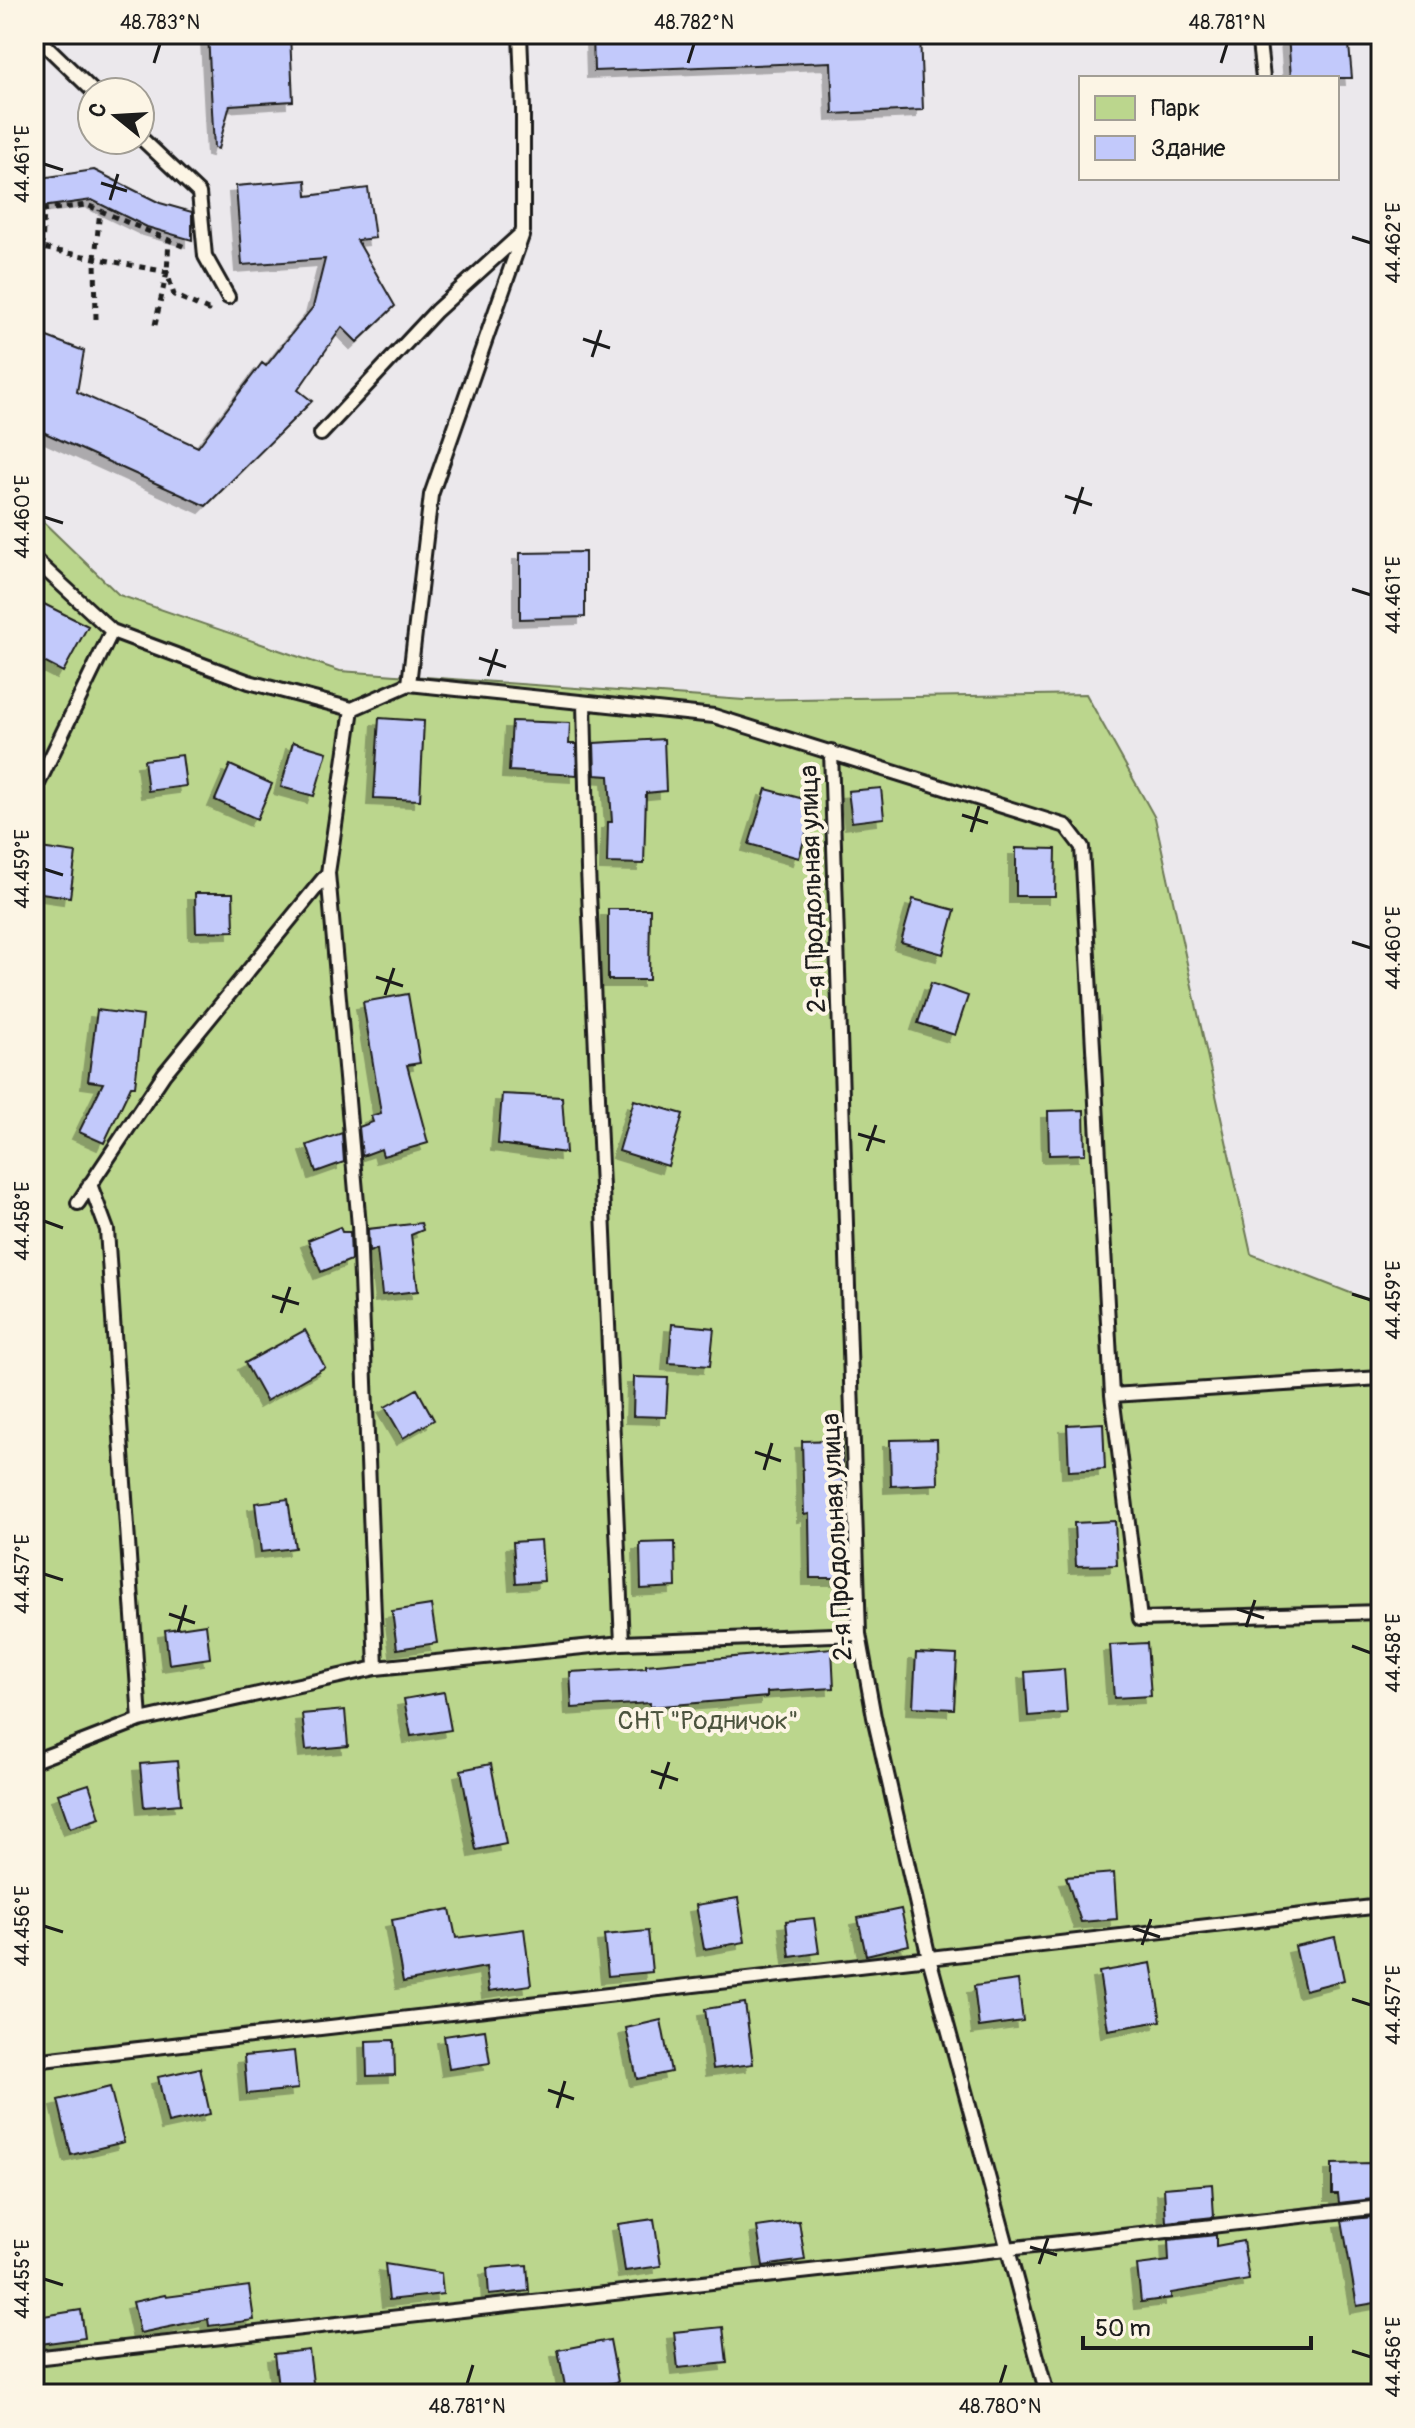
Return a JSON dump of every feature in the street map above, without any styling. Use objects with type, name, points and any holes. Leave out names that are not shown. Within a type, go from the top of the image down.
[{"type":"lane","points":[[34,34],[77,76]]},
{"type":"lane","points":[[409,684],[431,495],[523,232],[520,34]]},
{"type":"lane","points":[[1258,34],[1263,76]]},
{"type":"lane","points":[[156,152],[199,193],[205,256],[228,297]]},
{"type":"lane","points":[[321,434],[436,311],[523,232]]},
{"type":"lane","points":[[34,559],[112,631],[249,682],[352,709],[409,684],[714,716],[1066,826],[1082,847],[1112,1395],[1140,1619],[1381,1612]]},
{"type":"lane","points":[[34,792],[112,631]]},
{"type":"lane","points":[[584,703],[590,916],[622,1643]]},
{"type":"lane","points":[[352,709],[328,873],[359,1226],[376,1668]]},
{"type":"lane","name":"2-я Продольная улица","points":[[831,751],[859,1634],[874,1717],[929,1958],[1047,2394]]},
{"type":"lane","points":[[78,1203],[164,1074],[328,873]]},
{"type":"lane","points":[[90,1184],[107,1230],[140,1720]]},
{"type":"lane","points":[[1112,1395],[1381,1378]]},
{"type":"lane","points":[[34,1761],[140,1720],[376,1668],[622,1643],[859,1634]]},
{"type":"lane","points":[[34,2061],[1381,1906]]},
{"type":"lane","points":[[34,2358],[1381,2207]]},
{"type":"path","points":[[42,248],[44,210],[87,205],[205,256]]},
{"type":"path","points":[[96,319],[95,258],[100,210]]},
{"type":"path","points":[[155,325],[167,272],[169,240]]},
{"type":"path","points":[[34,252],[42,248],[167,272]]},
{"type":"path","points":[[167,272],[174,295],[208,310],[207,296]]},
{"type":"green space","name":"СНТ \"Родничок\"","points":[[34,513],[119,595],[340,671],[744,700],[1086,694],[1155,818],[1251,1254],[1381,1305],[1381,2394],[34,2394]]},
{"type":"building","points":[[208,34],[290,34],[293,101],[230,105],[218,149],[214,148]]},
{"type":"building","points":[[593,34],[920,34],[923,110],[833,114],[831,62],[594,71]]},
{"type":"building","points":[[1288,34],[1348,34],[1352,78],[1291,76]]},
{"type":"building","points":[[94,170],[160,203],[192,212],[192,240],[147,227],[92,200],[34,208],[34,179]]},
{"type":"building","points":[[306,180],[307,196],[368,188],[375,238],[357,240],[395,306],[357,342],[342,327],[298,390],[312,401],[206,506],[34,428],[34,332],[84,351],[77,392],[198,447],[262,363],[266,366],[313,307],[325,259],[242,265],[236,186]]},
{"type":"building","points":[[585,552],[585,617],[520,619],[520,553]]},
{"type":"building","points":[[34,599],[88,626],[63,672],[34,657]]},
{"type":"building","points":[[379,718],[424,721],[420,800],[374,798]]},
{"type":"building","points":[[512,721],[570,723],[569,744],[576,744],[577,775],[509,771]]},
{"type":"building","points":[[664,739],[666,791],[646,793],[644,864],[607,863],[608,822],[612,822],[609,776],[595,775],[594,743]]},
{"type":"building","points":[[293,742],[327,752],[314,796],[281,787]]},
{"type":"building","points":[[182,755],[186,786],[148,791],[144,760]]},
{"type":"building","points":[[230,765],[272,784],[257,819],[215,800]]},
{"type":"building","points":[[881,788],[884,818],[852,822],[848,791]]},
{"type":"building","points":[[766,789],[815,802],[799,858],[749,844]]},
{"type":"building","points":[[40,848],[76,853],[70,897],[34,892]]},
{"type":"building","points":[[1016,848],[1056,849],[1055,896],[1016,896]]},
{"type":"building","points":[[195,893],[233,893],[234,931],[196,932]]},
{"type":"building","points":[[913,899],[955,910],[943,954],[901,942]]},
{"type":"building","points":[[608,909],[650,909],[649,980],[608,980]]},
{"type":"building","points":[[931,983],[968,996],[955,1035],[918,1023]]},
{"type":"building","points":[[408,994],[420,1063],[407,1065],[428,1143],[383,1156],[381,1149],[362,1156],[359,1127],[373,1122],[371,1116],[381,1113],[363,1002]]},
{"type":"building","points":[[97,1010],[143,1016],[135,1086],[131,1086],[104,1143],[79,1132],[103,1083],[88,1081]]},
{"type":"building","points":[[502,1094],[562,1097],[566,1153],[498,1144]]},
{"type":"building","points":[[634,1100],[683,1114],[668,1166],[619,1151]]},
{"type":"building","points":[[1084,1110],[1085,1154],[1049,1155],[1048,1111]]},
{"type":"building","points":[[342,1133],[344,1162],[316,1172],[307,1145]]},
{"type":"building","points":[[421,1223],[423,1230],[411,1235],[418,1291],[382,1295],[377,1249],[369,1252],[368,1229]]},
{"type":"building","points":[[340,1227],[342,1232],[350,1232],[351,1260],[321,1272],[308,1240]]},
{"type":"building","points":[[672,1324],[714,1328],[710,1366],[669,1363]]},
{"type":"building","points":[[305,1330],[325,1367],[266,1401],[245,1363]]},
{"type":"building","points":[[634,1377],[668,1378],[666,1417],[633,1416]]},
{"type":"building","points":[[417,1389],[434,1420],[403,1438],[385,1407]]},
{"type":"building","points":[[1103,1423],[1105,1469],[1069,1471],[1067,1425]]},
{"type":"building","points":[[937,1439],[938,1484],[891,1486],[890,1440]]},
{"type":"building","points":[[842,1440],[844,1513],[838,1514],[841,1578],[810,1578],[809,1514],[804,1515],[802,1441]]},
{"type":"building","points":[[288,1499],[295,1548],[261,1552],[255,1503]]},
{"type":"building","points":[[1115,1521],[1117,1565],[1076,1566],[1074,1523]]},
{"type":"building","points":[[541,1540],[544,1581],[516,1583],[513,1542]]},
{"type":"building","points":[[675,1542],[676,1587],[641,1589],[640,1543]]},
{"type":"building","points":[[431,1605],[437,1643],[397,1649],[392,1611]]},
{"type":"building","points":[[206,1624],[210,1658],[169,1664],[165,1630]]},
{"type":"building","points":[[1147,1643],[1151,1696],[1114,1698],[1110,1645]]},
{"type":"building","points":[[832,1648],[834,1688],[767,1692],[767,1697],[650,1707],[650,1703],[572,1708],[570,1672],[646,1668],[646,1665]]},
{"type":"building","points":[[916,1653],[957,1655],[954,1709],[913,1707]]},
{"type":"building","points":[[1064,1669],[1067,1713],[1028,1716],[1025,1672]]},
{"type":"building","points":[[444,1692],[451,1730],[411,1736],[404,1699]]},
{"type":"building","points":[[345,1710],[348,1746],[306,1750],[302,1714]]},
{"type":"building","points":[[177,1761],[181,1804],[144,1807],[140,1764]]},
{"type":"building","points":[[491,1764],[506,1844],[476,1850],[461,1770]]},
{"type":"building","points":[[89,1784],[100,1818],[70,1828],[58,1794]]},
{"type":"building","points":[[1114,1873],[1117,1919],[1081,1922],[1066,1877]]},
{"type":"building","points":[[738,1898],[745,1942],[704,1949],[696,1905]]},
{"type":"building","points":[[450,1909],[456,1938],[524,1929],[531,1985],[489,1991],[486,1967],[403,1982],[392,1920]]},
{"type":"building","points":[[901,1909],[909,1945],[866,1955],[858,1918]]},
{"type":"building","points":[[814,1918],[819,1953],[790,1957],[786,1921]]},
{"type":"building","points":[[648,1931],[652,1972],[608,1976],[604,1935]]},
{"type":"building","points":[[1335,1937],[1344,1980],[1305,1990],[1295,1946]]},
{"type":"building","points":[[1151,1963],[1161,2021],[1108,2030],[1099,1972]]},
{"type":"building","points":[[1018,1980],[1023,2021],[979,2027],[974,1986]]},
{"type":"building","points":[[745,2003],[753,2064],[713,2069],[705,2009]]},
{"type":"building","points":[[661,2020],[671,2072],[637,2079],[626,2028]]},
{"type":"building","points":[[485,2030],[490,2063],[449,2069],[444,2036]]},
{"type":"building","points":[[394,2040],[395,2075],[367,2076],[366,2041]]},
{"type":"building","points":[[294,2051],[298,2089],[247,2094],[244,2056]]},
{"type":"building","points":[[200,2068],[210,2114],[168,2123],[158,2077]]},
{"type":"building","points":[[110,2087],[124,2142],[71,2155],[58,2100]]},
{"type":"building","points":[[1372,2163],[1373,2199],[1339,2203],[1338,2194],[1332,2194],[1332,2164]]},
{"type":"building","points":[[1212,2184],[1214,2217],[1166,2222],[1164,2188]]},
{"type":"building","points":[[1373,2217],[1374,2226],[1381,2225],[1381,2302],[1357,2306],[1342,2220]]},
{"type":"building","points":[[654,2219],[661,2266],[625,2271],[618,2224]]},
{"type":"building","points":[[799,2221],[805,2260],[763,2266],[757,2227]]},
{"type":"building","points":[[1216,2235],[1216,2246],[1243,2241],[1249,2280],[1171,2293],[1171,2298],[1141,2302],[1137,2265],[1169,2261],[1168,2240]]},
{"type":"building","points":[[385,2264],[441,2273],[443,2294],[389,2300]]},
{"type":"building","points":[[527,2265],[529,2291],[489,2295],[487,2268]]},
{"type":"building","points":[[249,2286],[254,2320],[209,2326],[208,2319],[140,2333],[133,2302],[165,2295]]},
{"type":"building","points":[[81,2310],[85,2338],[40,2344],[37,2317]]},
{"type":"building","points":[[723,2327],[727,2363],[678,2368],[674,2332]]},
{"type":"building","points":[[610,2340],[618,2382],[566,2391],[558,2350]]},
{"type":"building","points":[[309,2350],[314,2391],[279,2394],[274,2354]]}]
